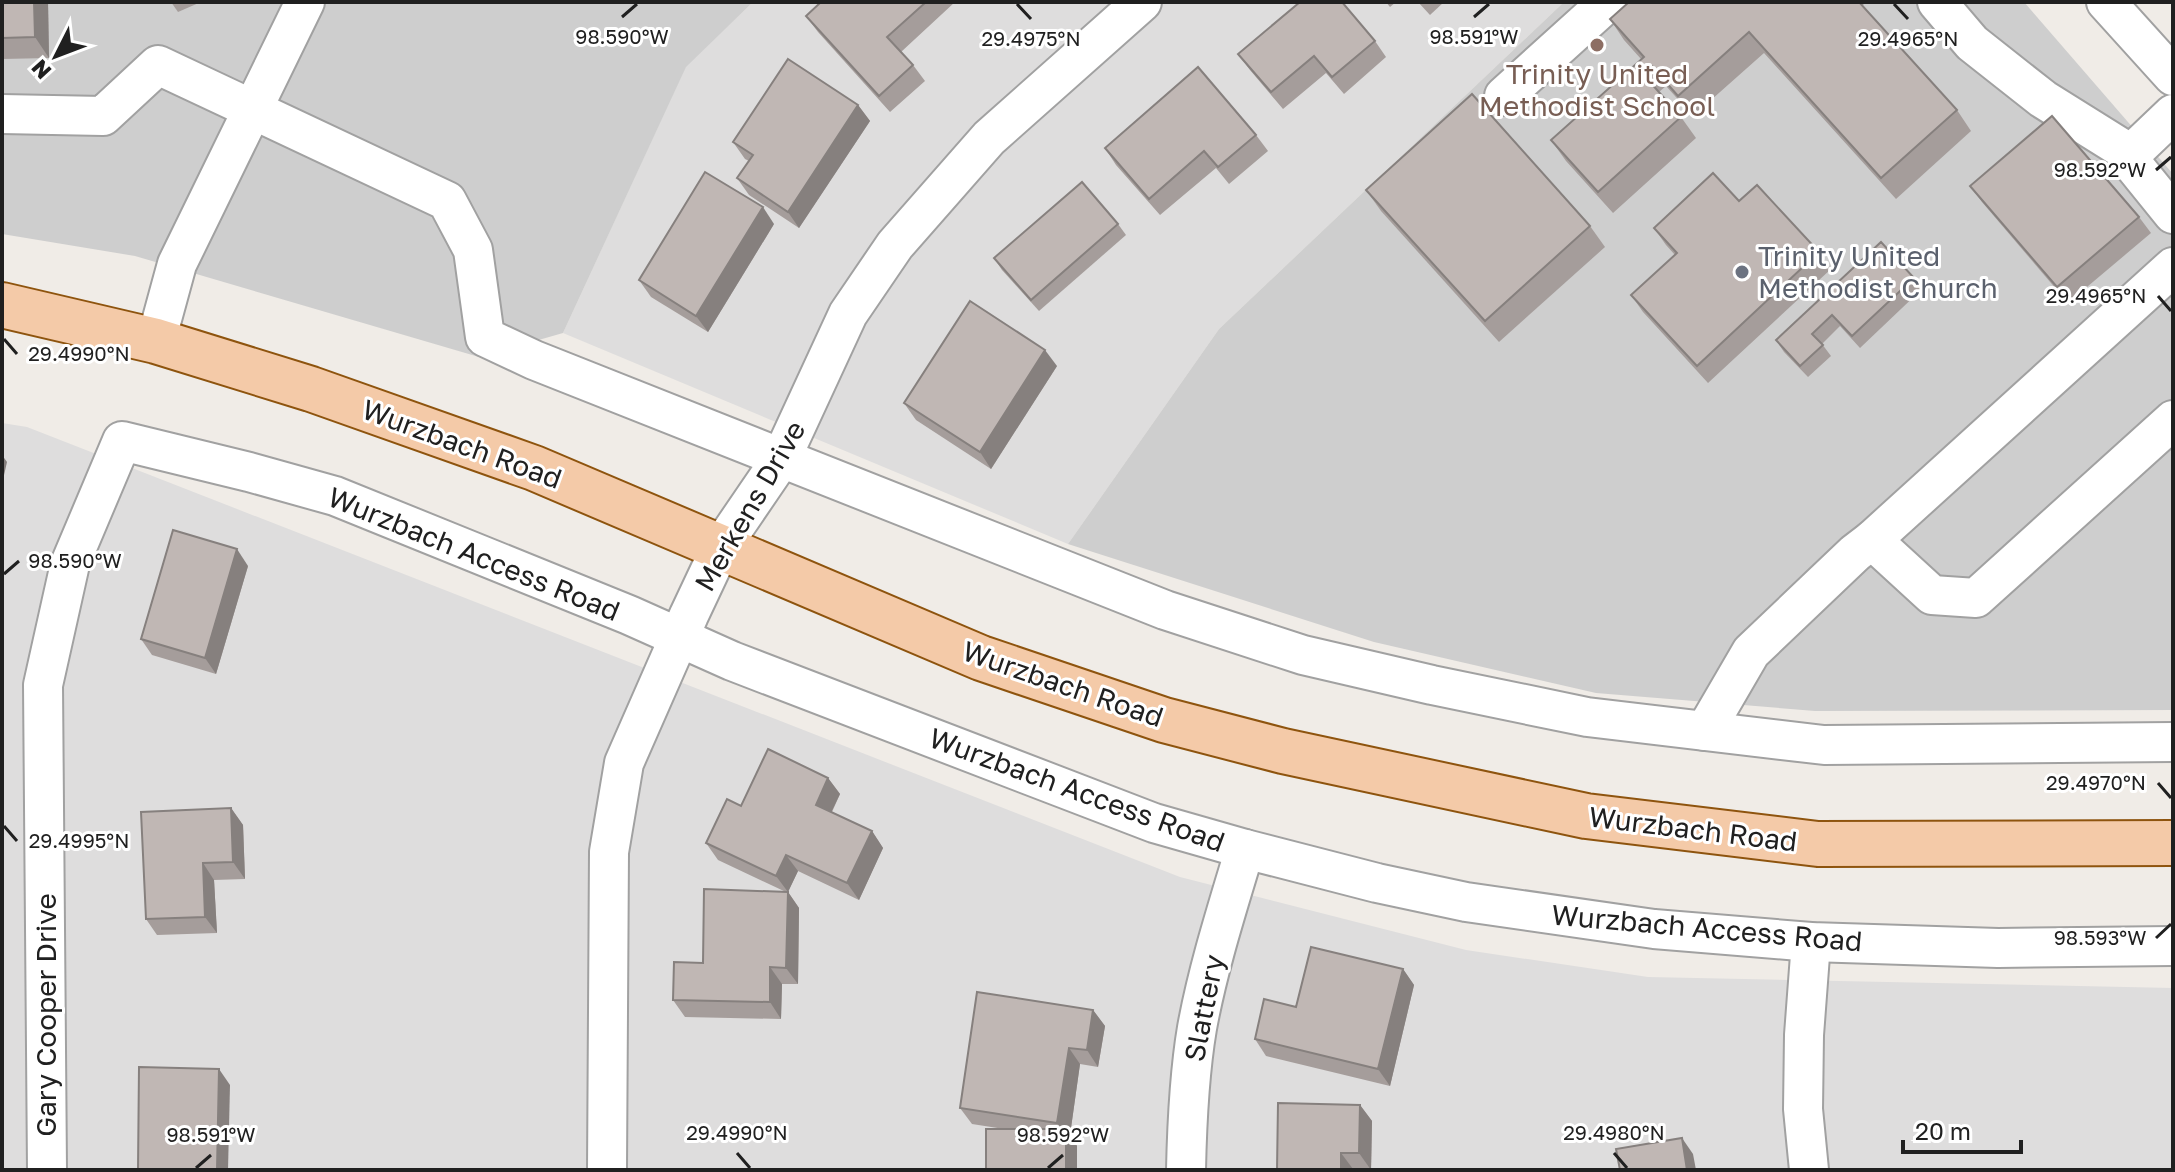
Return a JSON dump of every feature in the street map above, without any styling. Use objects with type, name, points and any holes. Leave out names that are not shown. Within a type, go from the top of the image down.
[{"type":"main road","name":"Wurzbach Road","points":[[2,305],[156,341],[311,389],[534,468],[981,658],[1164,720],[1283,751],[1586,816],[1818,844],[2173,843]]},
{"type":"street","points":[[156,341],[177,264],[305,2]]},
{"type":"street","name":"Merkens Drive","points":[[607,1170],[609,852],[624,763],[679,638],[721,547],[781,459],[848,314],[895,245],[989,138],[1142,2]]},
{"type":"street","points":[[1504,96],[1608,2]]},
{"type":"street","points":[[1937,2],[1972,43],[2043,99],[2131,154],[2135,167],[2173,214]]},
{"type":"street","points":[[2106,2],[2173,76]]},
{"type":"street","points":[[2,114],[103,116],[158,65],[447,201],[473,250],[485,337],[534,360],[1165,610],[1303,655],[1587,717],[1824,745],[2173,742]]},
{"type":"street","points":[[2131,154],[2173,114]]},
{"type":"street","points":[[1705,731],[1751,652],[1855,553],[2173,267]]},
{"type":"street","points":[[1872,540],[1932,595],[1976,598],[2173,420]]},
{"type":"street","name":"Wurzbach Access Road","points":[[122,441],[335,496],[629,615],[732,661],[1154,823],[1377,883],[1466,902],[1654,929],[1811,942],[1998,948],[2173,946]]},
{"type":"street","name":"Gary Cooper Drive","points":[[47,1170],[43,685],[70,564],[122,441]]},
{"type":"street","name":"Slattery","points":[[1186,1170],[1187,1110],[1197,1030],[1209,972],[1245,849]]},
{"type":"street","points":[[1809,1170],[1803,1109],[1804,1035],[1811,942]]},
{"type":"shaded area","points":[[2,2],[753,2],[686,67],[563,333],[479,357],[135,256],[2,234]]},
{"type":"shaded area","points":[[753,2],[1564,2],[1219,329],[1068,544],[563,333],[686,66]]},
{"type":"shaded area","points":[[1564,2],[2024,2],[2173,174],[2173,710],[1815,711],[1596,693],[1374,642],[1068,544],[1219,329]]},
{"type":"shaded area","points":[[2,423],[27,427],[1180,877],[1466,950],[1648,977],[2173,988],[2173,1170],[2,1170]]},
{"type":"building","points":[[2,2],[34,2],[35,37],[2,38]]},
{"type":"building","points":[[821,2],[926,2],[887,37],[913,65],[879,96],[806,16]]},
{"type":"building","points":[[1300,2],[1342,2],[1375,41],[1332,77],[1314,56],[1271,92],[1238,54]]},
{"type":"building","points":[[1629,2],[1859,2],[1957,110],[1881,178],[1749,32],[1678,96],[1651,65],[1642,73],[1681,117],[1598,192],[1551,140],[1644,57],[1610,19]]},
{"type":"building","points":[[788,59],[858,105],[788,212],[737,178],[753,155],[733,142]]},
{"type":"building","points":[[1198,67],[1256,135],[1218,167],[1204,151],[1149,199],[1105,148]]},
{"type":"building","points":[[1472,94],[1590,226],[1485,321],[1366,190]]},
{"type":"building","points":[[2052,116],[2139,217],[2057,287],[1970,186]]},
{"type":"building","points":[[705,172],[763,207],[696,316],[639,280]]},
{"type":"building","points":[[1713,173],[1739,201],[1757,185],[1819,252],[1697,366],[1631,295],[1677,253],[1654,228]]},
{"type":"building","points":[[1082,182],[1118,224],[1031,300],[994,258]]},
{"type":"building","points":[[1881,242],[1914,278],[1852,336],[1832,315],[1812,334],[1823,345],[1800,366],[1776,340]]},
{"type":"building","points":[[970,301],[1045,350],[980,452],[904,403]]},
{"type":"building","points":[[173,530],[237,549],[205,658],[141,639]]},
{"type":"building","points":[[768,749],[828,778],[816,805],[872,831],[847,883],[786,855],[776,876],[706,843],[727,799],[741,806]]},
{"type":"building","points":[[231,808],[233,862],[203,863],[205,917],[146,919],[141,812]]},
{"type":"building","points":[[704,889],[788,892],[786,968],[770,967],[770,1002],[673,1000],[674,962],[703,963]]},
{"type":"building","points":[[1311,947],[1403,969],[1378,1069],[1255,1039],[1264,999],[1296,1007]]},
{"type":"building","points":[[977,992],[1093,1010],[1087,1050],[1069,1048],[1057,1123],[960,1108]]},
{"type":"building","points":[[139,1067],[219,1069],[217,1170],[138,1170]]},
{"type":"building","points":[[1278,1103],[1360,1105],[1359,1153],[1341,1153],[1341,1170],[1277,1170]]},
{"type":"building","points":[[986,1129],[1066,1129],[1066,1170],[986,1170]]},
{"type":"building","points":[[1682,1138],[1687,1170],[1620,1170],[1616,1149]]},
{"type":"place","name":"Trinity United Methodist School","points":[[1597,45]]},
{"type":"place","name":"Trinity United Methodist Church","points":[[1742,272]]}]
